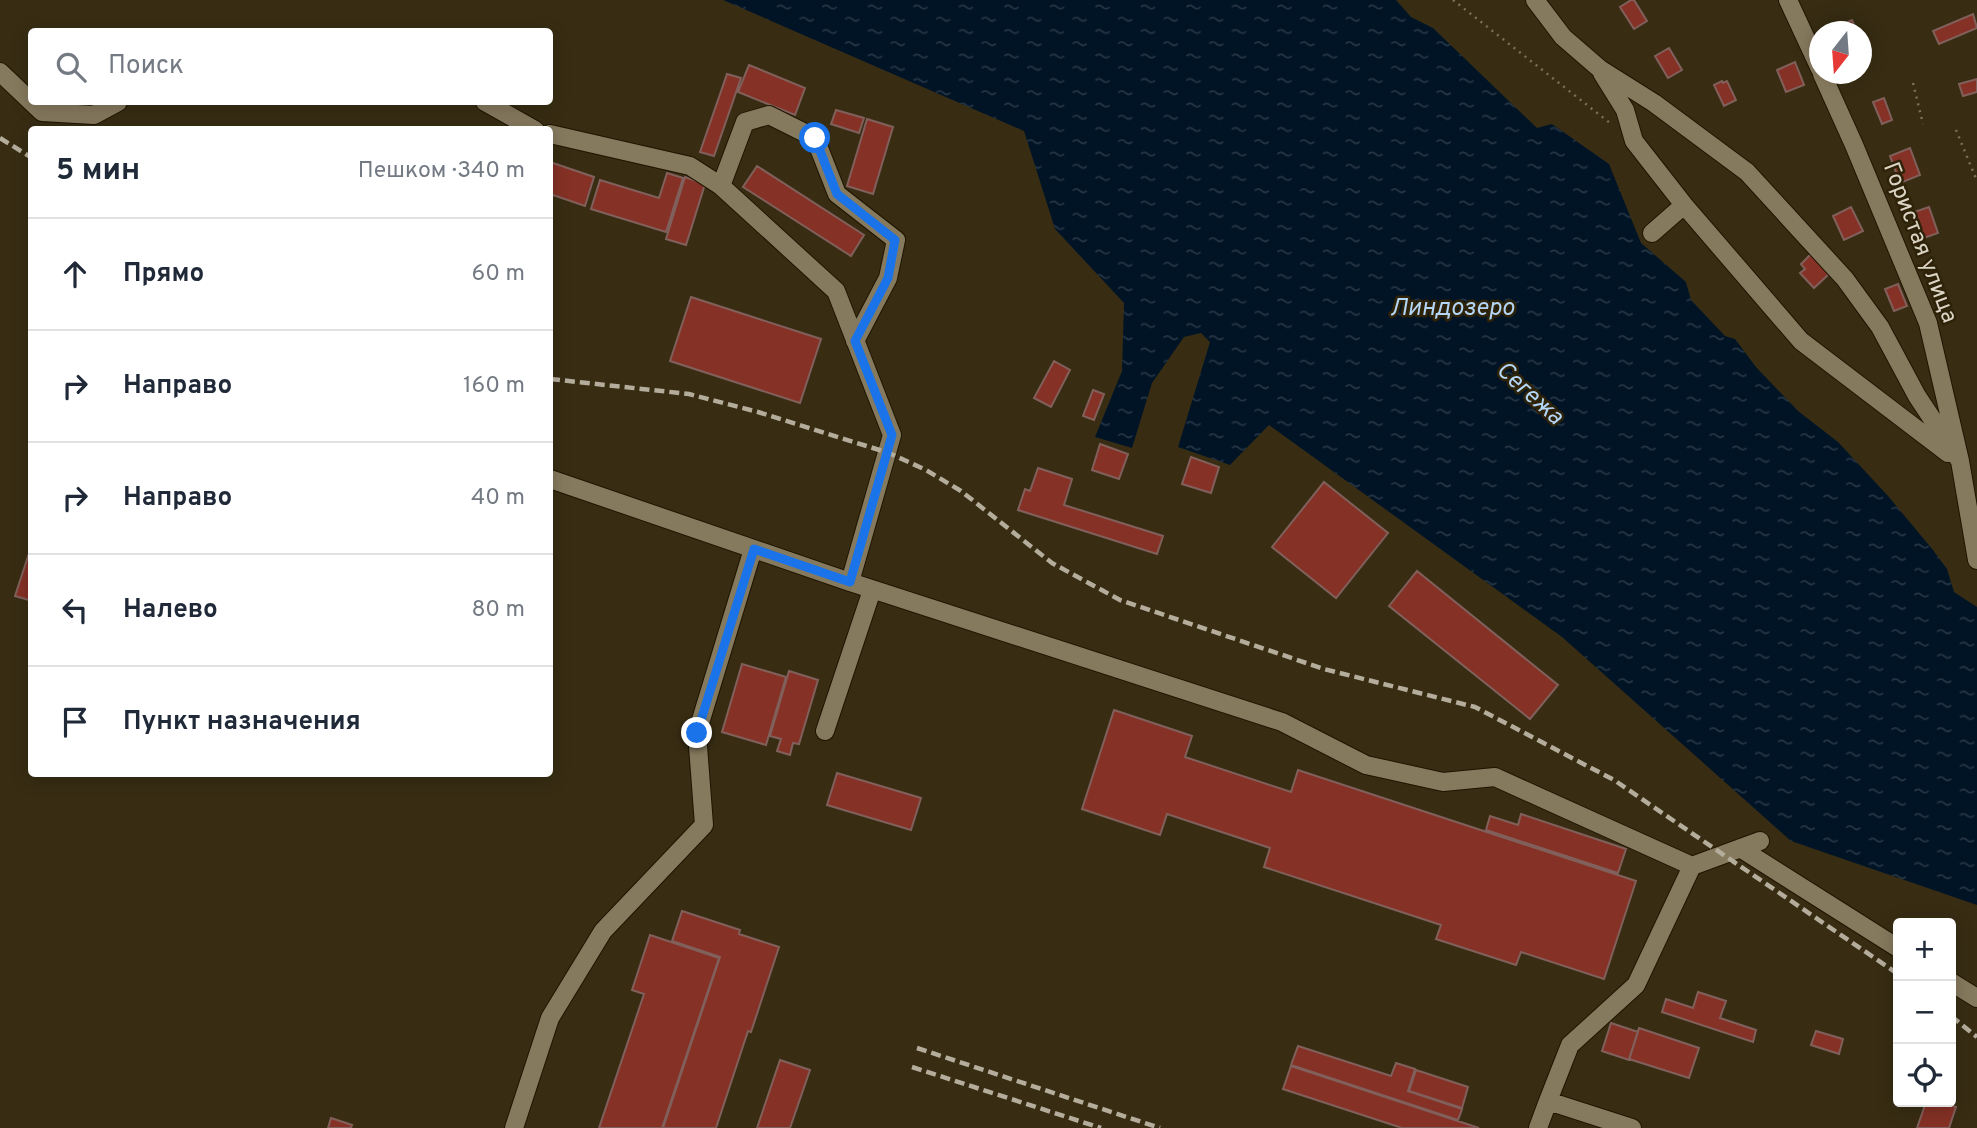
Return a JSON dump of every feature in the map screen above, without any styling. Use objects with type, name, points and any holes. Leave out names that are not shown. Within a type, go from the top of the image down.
[{"type":"street","points":[[1535,0],[1563,37],[1600,69],[1654,103],[1747,172],[1845,279],[1880,327],[1917,396],[1960,461]]},
{"type":"street","name":"Гористая улица","points":[[1788,0],[1809,45]]},
{"type":"street","points":[[1600,69],[1625,110],[1634,141],[1684,205],[1801,341],[1960,461]]},
{"type":"street","points":[[0,72],[28,98]]},
{"type":"street","name":"Гористая улица","points":[[1827,84],[1927,323],[1960,461],[1977,560]]},
{"type":"street","points":[[1625,110],[1633,100],[1654,103]]},
{"type":"street","points":[[36,105],[42,111],[94,115],[112,105]]},
{"type":"street","points":[[490,105],[528,126]]},
{"type":"street","points":[[721,186],[746,122],[769,115],[815,138],[837,194],[895,240],[888,278],[855,341]]},
{"type":"street","points":[[553,135],[690,166],[721,186],[836,290],[892,435],[850,582]]},
{"type":"street","points":[[1652,233],[1684,205]]},
{"type":"street","points":[[553,480],[872,590],[1282,722],[1366,765],[1443,782],[1495,777],[1692,866]]},
{"type":"street","points":[[514,1128],[550,1017],[603,931],[704,825],[697,733],[754,549]]},
{"type":"street","points":[[825,731],[872,590]]},
{"type":"street","points":[[1538,1128],[1570,1045],[1636,985],[1692,866],[1760,841]]},
{"type":"street","points":[[1740,848],[1893,945]]},
{"type":"street","points":[[1956,985],[1977,998]]},
{"type":"street","points":[[1548,1101],[1632,1128]]},
{"type":"path","points":[[1453,0],[1613,125]]},
{"type":"path","points":[[1913,83],[1923,124]]},
{"type":"path","points":[[1956,130],[1977,181]]},
{"type":"water","name":"Линдозеро","points":[[723,0],[1396,0],[1411,17],[1433,28],[1537,128],[1552,124],[1609,164],[1641,243],[1686,282],[1691,300],[1725,336],[1735,339],[1756,367],[1798,411],[1838,442],[1888,496],[1947,569],[1954,592],[1977,607],[1977,905],[1791,841],[1562,637],[1269,425],[1230,465],[1178,447],[1210,342],[1201,333],[1184,337],[1152,383],[1132,448],[1095,437],[1122,371],[1124,303],[1055,229],[1024,131]]},
{"type":"building","points":[[1634,0],[1647,21],[1634,29],[1620,7]]},
{"type":"building","points":[[1973,14],[1977,28],[1939,44],[1933,31]]},
{"type":"building","points":[[1669,48],[1682,70],[1668,78],[1655,56]]},
{"type":"building","points":[[1795,62],[1804,85],[1786,92],[1777,70]]},
{"type":"building","points":[[749,65],[805,88],[795,115],[738,92]]},
{"type":"building","points":[[727,74],[741,78],[714,156],[700,152]]},
{"type":"building","points":[[1977,79],[1977,92],[1963,96],[1959,84]]},
{"type":"building","points":[[1727,81],[1736,100],[1724,106],[1714,85]]},
{"type":"building","points":[[1884,98],[1892,120],[1882,124],[1873,102]]},
{"type":"building","points":[[836,110],[864,118],[859,133],[831,124]]},
{"type":"building","points":[[867,119],[893,127],[873,194],[847,186]]},
{"type":"building","points":[[1910,148],[1920,175],[1900,183],[1890,156]]},
{"type":"building","points":[[553,163],[594,177],[585,206],[553,195]]},
{"type":"building","points":[[757,166],[864,235],[851,256],[743,187]]},
{"type":"building","points":[[667,173],[683,178],[666,232],[591,209],[600,180],[659,198]]},
{"type":"building","points":[[685,177],[705,184],[686,245],[666,239]]},
{"type":"building","points":[[1851,207],[1863,231],[1844,240],[1833,216]]},
{"type":"building","points":[[1929,207],[1938,233],[1924,238],[1914,212]]},
{"type":"building","points":[[1811,254],[1829,274],[1814,288],[1800,273],[1805,269],[1801,264]]},
{"type":"building","points":[[1898,284],[1907,306],[1894,311],[1885,289]]},
{"type":"building","points":[[691,297],[821,339],[800,403],[670,361]]},
{"type":"building","points":[[1054,361],[1070,370],[1051,407],[1034,398]]},
{"type":"building","points":[[1093,390],[1104,394],[1094,420],[1083,416]]},
{"type":"building","points":[[1100,444],[1128,454],[1119,479],[1092,470]]},
{"type":"building","points":[[1191,457],[1219,467],[1211,493],[1182,484]]},
{"type":"building","points":[[1038,468],[1072,479],[1064,505],[1163,536],[1157,554],[1018,510],[1025,489],[1030,491]]},
{"type":"building","points":[[1324,482],[1388,533],[1336,598],[1272,547]]},
{"type":"building","points":[[28,556],[28,600],[15,596]]},
{"type":"building","points":[[1417,571],[1558,685],[1530,719],[1389,606]]},
{"type":"building","points":[[742,664],[786,677],[766,745],[722,732]]},
{"type":"building","points":[[789,671],[818,680],[799,744],[793,743],[790,755],[777,751],[781,739],[770,736]]},
{"type":"building","points":[[1114,710],[1192,736],[1185,757],[1291,792],[1298,770],[1636,881],[1604,979],[1521,952],[1516,965],[1436,939],[1441,925],[1264,867],[1270,848],[1167,814],[1160,835],[1082,809]]},
{"type":"building","points":[[837,773],[921,798],[911,830],[827,805]]},
{"type":"building","points":[[1521,814],[1626,849],[1618,873],[1486,830],[1490,816],[1518,825]]},
{"type":"building","points":[[682,911],[740,930],[739,934],[779,947],[716,1128],[663,1128],[720,957],[672,941]]},
{"type":"building","points":[[650,935],[719,958],[662,1128],[599,1128],[644,994],[632,990]]},
{"type":"building","points":[[1698,992],[1726,1001],[1720,1018],[1756,1030],[1753,1042],[1662,1012],[1666,999],[1693,1008]]},
{"type":"building","points":[[1611,1023],[1638,1032],[1629,1060],[1602,1051]]},
{"type":"building","points":[[1639,1028],[1699,1048],[1689,1078],[1629,1059]]},
{"type":"building","points":[[1816,1031],[1843,1039],[1839,1054],[1811,1045]]},
{"type":"building","points":[[1298,1046],[1391,1076],[1396,1063],[1415,1069],[1408,1091],[1462,1109],[1458,1120],[1291,1065]]},
{"type":"building","points":[[780,1060],[810,1070],[790,1128],[757,1128]]},
{"type":"building","points":[[1291,1066],[1479,1128],[1402,1128],[1283,1089]]},
{"type":"building","points":[[1416,1070],[1468,1087],[1462,1108],[1409,1091]]},
{"type":"building","points":[[1924,1107],[1956,1107],[1949,1128],[1917,1128]]},
{"type":"building","points":[[331,1118],[352,1125],[351,1128],[328,1128]]},
{"type":"railway","points":[[0,138],[28,156]]},
{"type":"railway","points":[[553,379],[689,394],[758,412],[889,453],[926,470],[961,491],[1052,563],[1120,600],[1324,669],[1475,707],[1614,780],[1893,971]]},
{"type":"railway","points":[[1956,1020],[1977,1037]]},
{"type":"railway","points":[[917,1048],[1160,1128]]},
{"type":"railway","points":[[912,1067],[1101,1128]]},
{"type":"route","points":[[697,733],[754,549],[850,582],[892,435],[855,341],[888,278],[895,240],[837,194],[815,138]]},
{"type":"water label","name":"Сегежа","points":[[1529,394]]}]
